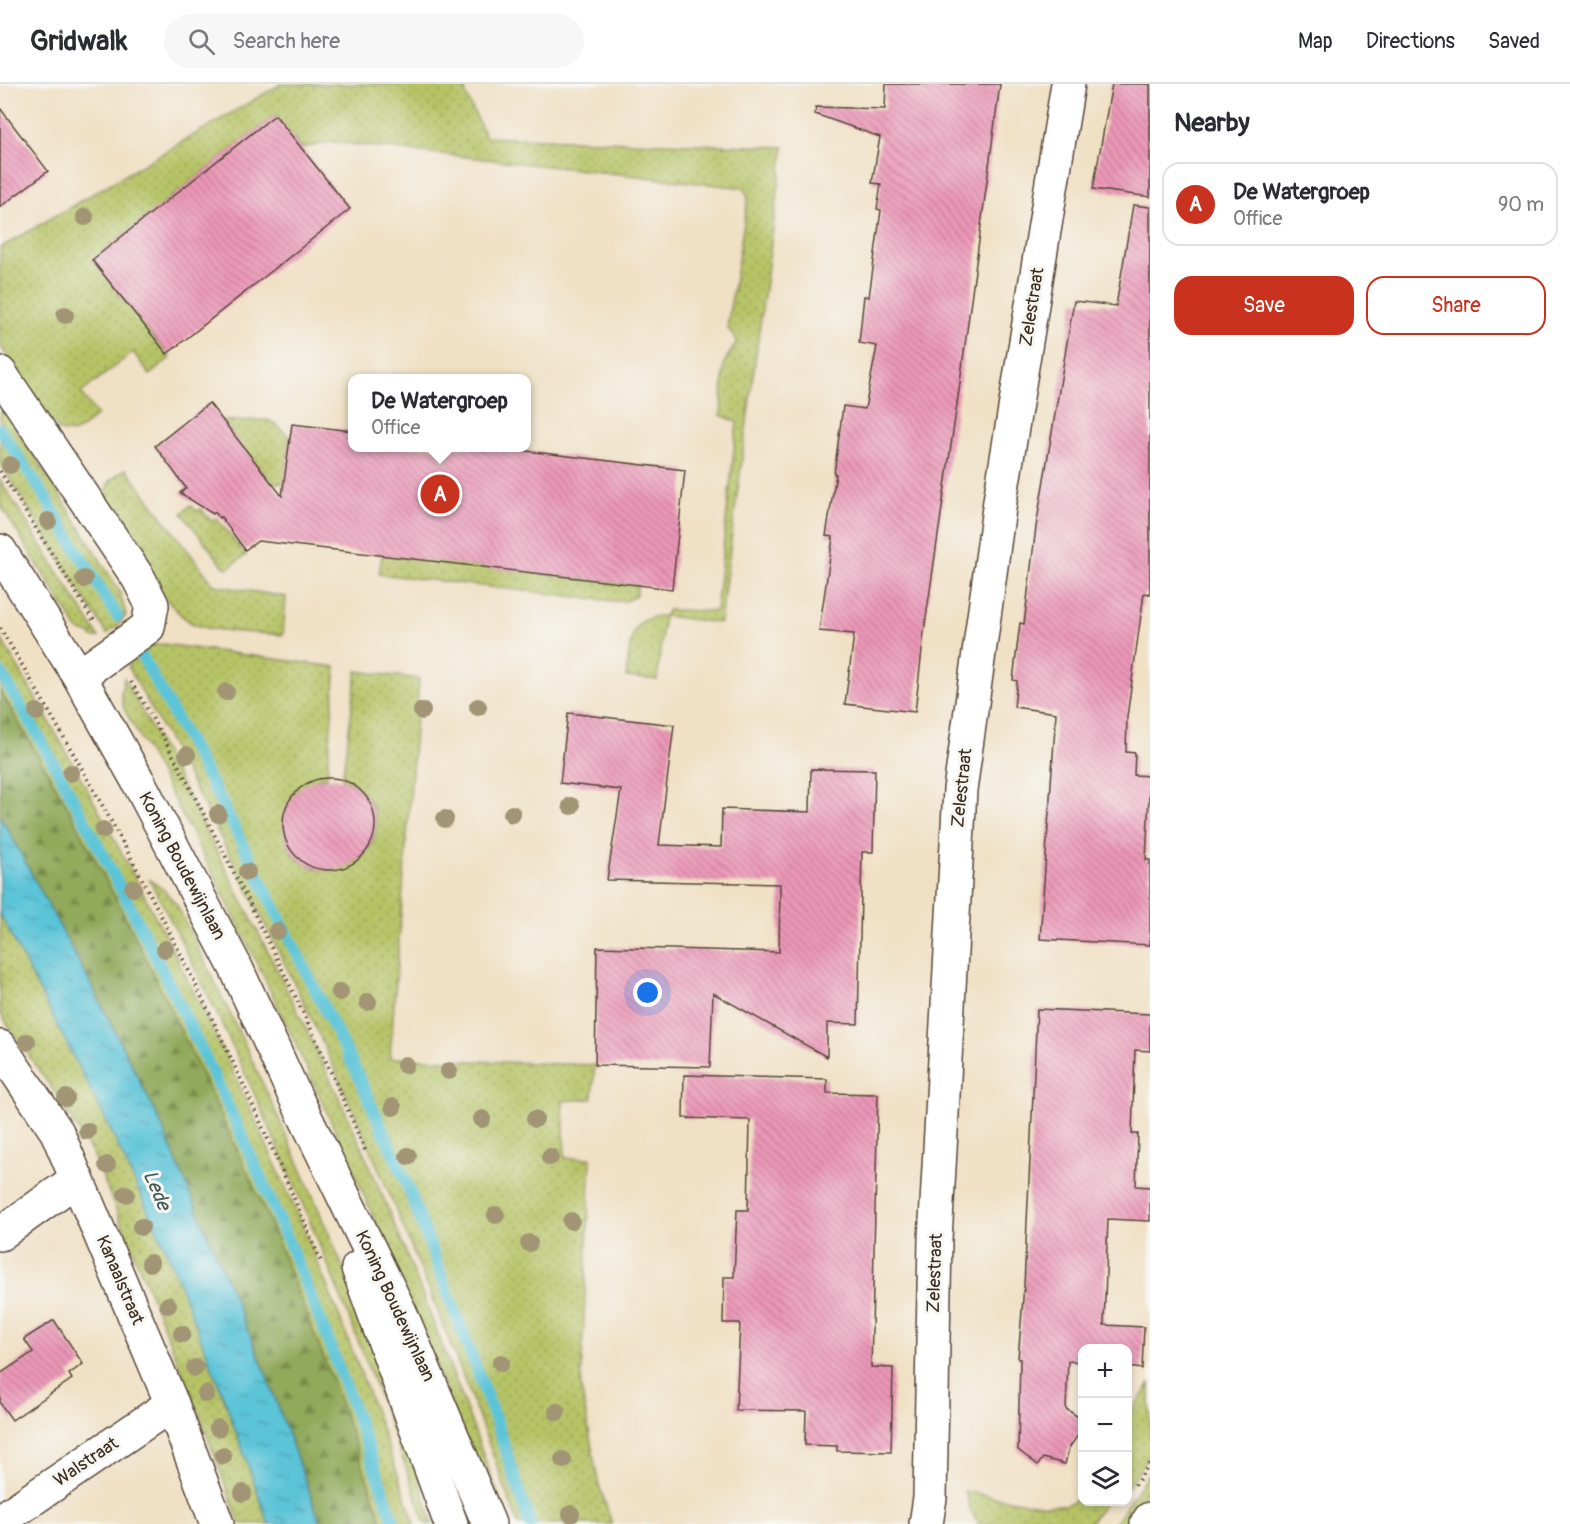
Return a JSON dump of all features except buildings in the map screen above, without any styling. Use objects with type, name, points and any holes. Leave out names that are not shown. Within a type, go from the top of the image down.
[{"type":"street","name":"Zelestraat","points":[[933,1515],[935,1239],[960,790],[1000,501],[1068,84]]},
{"type":"street","points":[[0,374],[139,579],[152,605],[147,627],[79,676]]},
{"type":"street","name":"Koning Boudewijnlaan","points":[[0,551],[79,676],[138,781],[230,958],[400,1312],[489,1524]]},
{"type":"street","name":"Kanaalstraat","points":[[0,1047],[57,1132],[172,1404],[217,1524]]},
{"type":"street","name":"Koning Boudewijnlaan","points":[[293,1092],[451,1524]]},
{"type":"street","points":[[0,1234],[77,1179]]},
{"type":"street","name":"Walstraat","points":[[0,1521],[172,1404]]},
{"type":"street","points":[[1147,1524],[1150,1519]]},
{"type":"path","points":[[0,628],[97,795],[160,913],[256,1111],[325,1271]]},
{"type":"path","points":[[1133,1488],[1150,1463]]},
{"type":"green space","points":[[281,84],[464,84],[466,95],[486,137],[784,147],[720,623],[664,616],[668,610],[716,611],[737,422],[721,415],[724,363],[737,341],[727,327],[748,198],[744,188],[333,142],[302,148],[275,115],[92,260],[170,358],[150,375],[133,352],[81,393],[97,415],[79,430],[72,433],[60,431],[0,345],[0,248]]},
{"type":"green space","points":[[0,404],[120,592],[126,615],[118,626],[107,634],[0,463]]},
{"type":"green space","points":[[268,420],[276,424],[290,438],[285,484],[257,480],[265,474],[222,421]]},
{"type":"green space","points":[[126,469],[214,585],[286,597],[283,635],[199,626],[187,620],[174,608],[148,574],[107,506],[108,484]]},
{"type":"green space","points":[[0,480],[99,637],[94,638],[78,630],[0,504]]},
{"type":"green space","points":[[191,505],[196,511],[201,509],[211,521],[216,518],[246,555],[228,568],[224,567],[182,513]]},
{"type":"green space","points":[[382,555],[638,585],[636,595],[626,601],[612,601],[379,574]]},
{"type":"green space","points":[[664,616],[657,680],[626,677],[630,645],[637,627],[652,617]]},
{"type":"green space","points":[[0,637],[113,837],[218,1040],[300,1221],[336,1307],[415,1524],[383,1524],[207,1085],[69,809],[0,691]]},
{"type":"green space","points":[[163,644],[336,667],[327,777],[308,784],[292,797],[287,805],[283,825],[285,836],[294,855],[309,866],[326,870],[344,867],[360,858],[371,845],[376,827],[372,806],[367,797],[356,787],[342,780],[357,671],[419,679],[390,1058],[595,1065],[592,1099],[563,1101],[565,1158],[591,1158],[581,1387],[598,1481],[612,1524],[518,1524],[424,1278],[320,1037],[227,850],[128,667],[142,650]]},
{"type":"green space","points":[[124,678],[239,895],[347,1115],[412,1267],[509,1524],[499,1524],[377,1226],[276,1003],[218,884],[124,709],[121,694]]},
{"type":"green space","points":[[0,691],[69,809],[131,928],[207,1085],[269,1220],[330,1374],[383,1524],[321,1524],[265,1371],[157,1115],[88,979],[0,815]]},
{"type":"green space","points":[[149,879],[164,890],[177,905],[257,1070],[307,1182],[376,1351],[399,1415],[433,1524],[426,1524],[365,1359],[300,1196],[228,1036]]},
{"type":"green space","points":[[0,914],[88,1083],[150,1212],[196,1322],[269,1524],[240,1524],[200,1416],[94,1156],[61,1102],[0,1013]]},
{"type":"green space","points":[[1150,1384],[1150,1454],[1132,1481],[1132,1439],[1132,1410]]},
{"type":"green space","points":[[1150,1471],[1150,1485],[1123,1524],[1114,1524],[1126,1506],[1132,1506],[1132,1498]]},
{"type":"green space","points":[[965,1491],[1038,1504],[1064,1505],[1078,1498],[1078,1506],[1103,1506],[1089,1524],[978,1524],[970,1509]]},
{"type":"water","name":"Lede","points":[[0,815],[88,979],[157,1115],[265,1371],[321,1524],[269,1524],[169,1256],[105,1118],[0,914]]},
{"type":"waterway","points":[[0,429],[40,489],[117,616]]},
{"type":"waterway","points":[[142,656],[223,805],[357,1073],[405,1179],[496,1421],[530,1524]]},
{"type":"waterway","points":[[0,672],[49,754],[150,945],[224,1097],[292,1250],[324,1329],[395,1524]]},
{"type":"place","name":"De Watergroep","points":[[440,494]]}]
